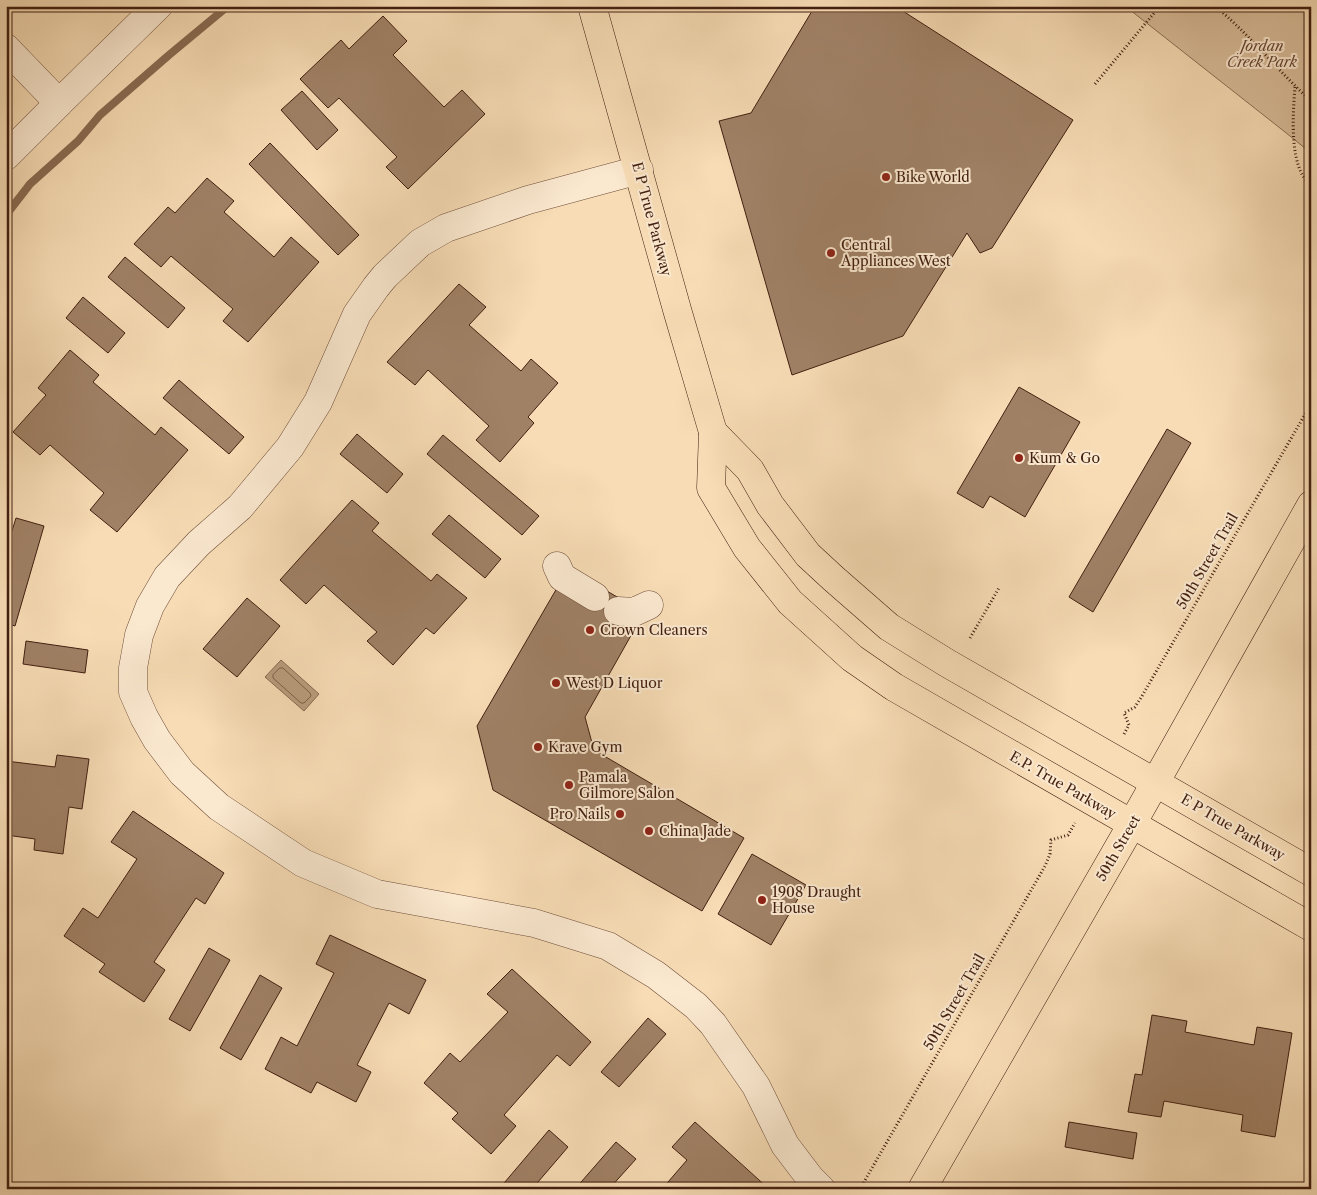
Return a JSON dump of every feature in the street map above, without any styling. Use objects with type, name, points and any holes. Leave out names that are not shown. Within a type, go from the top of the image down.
[{"type":"main road","name":"E P True Parkway","points":[[592,6],[686,340],[714,432],[711,488],[747,548],[790,602],[852,658],[894,688]]},
{"type":"main road","name":"E P True Parkway","points":[[714,432],[750,470],[770,505],[808,554],[889,627],[947,663],[1311,872]]},
{"type":"main road","name":"50th Street","points":[[922,1189],[1132,824],[1311,505]]},
{"type":"main road","name":"E.P. True Parkway","points":[[894,688],[1311,927]]},
{"type":"lane","points":[[6,156],[158,6]]},
{"type":"lane","points":[[6,48],[59,103]]},
{"type":"lane","points":[[639,170],[528,200],[446,228],[420,243],[385,276],[357,314],[318,402],[290,446],[240,507],[199,543],[167,576],[150,606],[139,635],[133,668],[133,692],[157,740],[182,773],[220,807],[303,863],[377,894],[534,924],[608,946],[656,975],[696,1006],[713,1024],[756,1086],[785,1145],[810,1178],[821,1189]]},
{"type":"lane","points":[[557,566],[562,578],[594,597]]},
{"type":"lane","points":[[618,611],[634,612],[649,605]]},
{"type":"path","points":[[1095,84],[1160,6]]},
{"type":"path","points":[[1215,6],[1229,17],[1295,87],[1311,101]]},
{"type":"path","points":[[1295,87],[1293,125],[1297,158],[1303,175],[1311,185]]},
{"type":"path","name":"50th Street Trail","points":[[1129,725],[1124,713],[1135,708],[1311,404]]},
{"type":"path","points":[[970,638],[999,588]]},
{"type":"path","name":"50th Street Trail","points":[[860,1189],[1045,866],[1050,854],[1051,840],[1068,835]]},
{"type":"green space","name":"Jordan Creek Park","points":[[1125,6],[1311,6],[1311,153],[1285,132]]},
{"type":"water","points":[[281,660],[319,694],[304,711],[265,677]]},
{"type":"building","name":"Bike World","points":[[815,6],[895,6],[1073,120],[992,248],[980,253],[967,233],[903,336],[792,375],[719,121],[751,113]]},
{"type":"building","points":[[383,16],[407,41],[393,55],[444,107],[462,90],[485,114],[408,189],[386,167],[397,157],[339,98],[328,108],[300,79],[341,40],[349,49]]},
{"type":"building","points":[[302,91],[338,130],[317,150],[281,110]]},
{"type":"building","points":[[270,143],[359,235],[338,255],[249,164]]},
{"type":"building","points":[[207,178],[234,201],[224,212],[274,257],[291,237],[319,262],[248,342],[223,321],[233,309],[171,256],[161,267],[134,244],[168,207],[175,213]]},
{"type":"building","points":[[125,257],[185,308],[168,328],[108,277]]},
{"type":"building","points":[[459,284],[486,307],[469,325],[521,371],[531,359],[558,383],[528,417],[534,423],[500,462],[476,440],[489,426],[428,370],[415,385],[387,362]]},
{"type":"building","points":[[83,297],[125,333],[108,353],[66,318]]},
{"type":"building","points":[[70,350],[99,375],[93,382],[155,435],[161,427],[188,450],[117,532],[90,510],[104,493],[50,445],[40,455],[13,432],[46,395],[38,388]]},
{"type":"building","points":[[179,380],[244,437],[229,454],[163,398]]},
{"type":"building","name":"Kum & Go","points":[[1019,387],[1080,422],[1025,517],[990,496],[983,508],[957,493]]},
{"type":"building","points":[[1167,429],[1191,443],[1093,612],[1069,597]]},
{"type":"building","points":[[357,434],[403,474],[387,493],[340,454]]},
{"type":"building","points":[[443,435],[539,516],[522,535],[427,454]]},
{"type":"building","points":[[352,500],[379,523],[372,531],[431,581],[437,574],[467,598],[434,634],[426,628],[393,665],[367,641],[377,632],[324,585],[306,604],[280,580]]},
{"type":"building","points":[[449,515],[501,559],[485,578],[432,534]]},
{"type":"building","points":[[16,518],[44,526],[15,626],[6,623],[6,533],[11,534]]},
{"type":"building","points":[[600,587],[624,601],[613,621],[633,632],[585,717],[594,750],[744,838],[702,911],[493,790],[477,726],[557,588]]},
{"type":"building","points":[[247,598],[280,626],[237,677],[203,649]]},
{"type":"building","points":[[26,641],[88,650],[85,673],[23,664]]},
{"type":"building","points":[[57,755],[89,759],[82,809],[69,807],[63,854],[34,850],[35,839],[6,835],[6,761],[55,767]]},
{"type":"building","points":[[133,811],[224,873],[205,904],[196,898],[154,962],[165,970],[144,1002],[99,972],[105,964],[64,936],[83,908],[98,918],[137,859],[111,842]]},
{"type":"building","name":"1908 Draught House","points":[[752,854],[806,885],[771,945],[718,914]]},
{"type":"building","points":[[330,935],[426,980],[409,1014],[389,1003],[357,1065],[371,1072],[356,1102],[317,1082],[311,1093],[265,1069],[281,1037],[297,1046],[334,973],[316,964]]},
{"type":"building","points":[[209,948],[230,960],[190,1031],[169,1019]]},
{"type":"building","points":[[512,969],[591,1042],[570,1066],[557,1055],[504,1115],[516,1126],[491,1154],[452,1119],[458,1113],[424,1083],[450,1053],[460,1062],[508,1012],[487,994]]},
{"type":"building","points":[[260,975],[282,988],[241,1060],[220,1048]]},
{"type":"building","points":[[1152,1015],[1187,1021],[1185,1032],[1254,1045],[1257,1027],[1292,1033],[1275,1137],[1241,1131],[1243,1115],[1164,1101],[1161,1117],[1128,1112],[1135,1074],[1142,1075]]},
{"type":"building","points":[[648,1018],[666,1034],[619,1087],[601,1072]]},
{"type":"building","points":[[695,1122],[769,1189],[662,1189],[687,1160],[672,1147]]},
{"type":"building","points":[[1069,1122],[1137,1133],[1133,1159],[1065,1147]]},
{"type":"building","points":[[549,1130],[568,1147],[532,1189],[499,1189]]},
{"type":"building","points":[[616,1142],[636,1159],[609,1189],[575,1189]]},
{"type":"waterway","points":[[6,215],[30,184],[78,141],[100,115],[228,6]]},
{"type":"place","name":"Bike World","points":[[886,177]]},
{"type":"place","name":"Central Appliances West","points":[[831,253]]},
{"type":"place","name":"Kum & Go","points":[[1019,458]]},
{"type":"place","name":"Crown Cleaners","points":[[590,630]]},
{"type":"place","name":"West D Liquor","points":[[556,683]]},
{"type":"place","name":"Krave Gym","points":[[538,747]]},
{"type":"place","name":"Pamala Gilmore Salon","points":[[569,785]]},
{"type":"place","name":"Pro Nails","points":[[620,814]]},
{"type":"place","name":"China Jade","points":[[649,831]]},
{"type":"place","name":"1908 Draught House","points":[[762,900]]}]
